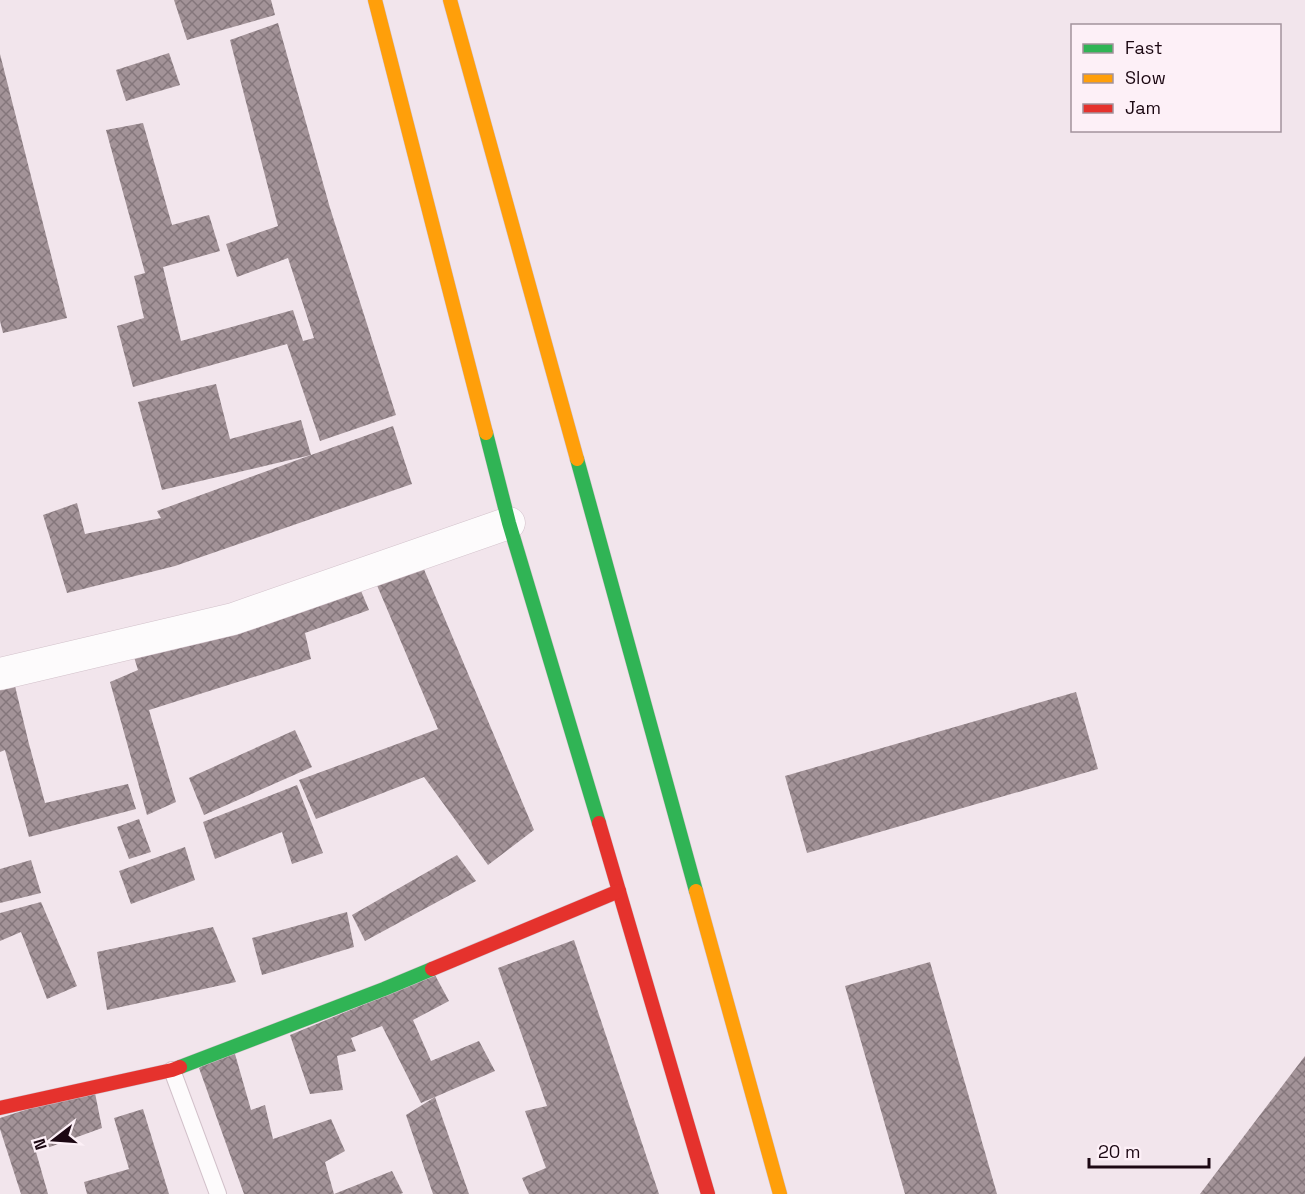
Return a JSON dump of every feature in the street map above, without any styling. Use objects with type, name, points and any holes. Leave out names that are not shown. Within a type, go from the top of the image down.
[{"type":"main road","points":[[375,0],[509,523],[708,1194]]},
{"type":"main road","points":[[450,0],[780,1194]]},
{"type":"main road","points":[[0,1108],[172,1070],[384,989],[619,891]]},
{"type":"street","points":[[0,674],[233,619],[509,523]]},
{"type":"lane","points":[[172,1070],[218,1194]]},
{"type":"building","points":[[174,0],[271,0],[275,15],[187,40]]},
{"type":"building","points":[[278,23],[330,208],[396,415],[320,441],[287,344],[133,387],[117,326],[144,318],[134,276],[145,273],[106,130],[143,123],[172,225],[209,215],[220,251],[163,267],[181,341],[293,310],[303,341],[314,338],[288,258],[237,277],[226,244],[278,226],[230,40]]},
{"type":"building","points":[[169,53],[180,85],[126,101],[116,70]]},
{"type":"building","points":[[0,54],[67,318],[3,333],[0,321]]},
{"type":"building","points":[[216,384],[230,439],[301,420],[311,455],[162,490],[138,402]]},
{"type":"building","points":[[393,426],[412,484],[175,566],[67,593],[43,515],[77,503],[85,534],[161,518],[157,511]]},
{"type":"building","points":[[423,567],[534,830],[488,865],[424,777],[316,819],[299,780],[438,729],[376,583]]},
{"type":"building","points":[[359,586],[369,610],[305,633],[311,659],[149,710],[176,802],[147,815],[110,682],[138,670],[134,657]]},
{"type":"building","points":[[14,682],[45,803],[128,784],[136,809],[29,837],[5,750],[0,752],[0,685]]},
{"type":"building","points":[[1076,692],[1098,769],[807,853],[785,776]]},
{"type":"building","points":[[295,730],[312,767],[204,815],[189,778]]},
{"type":"building","points":[[297,785],[323,853],[292,864],[282,832],[215,859],[203,822]]},
{"type":"building","points":[[139,819],[151,852],[129,859],[117,827]]},
{"type":"building","points":[[185,847],[195,880],[131,904],[119,871]]},
{"type":"building","points":[[457,855],[476,881],[365,941],[352,915]]},
{"type":"building","points":[[31,860],[41,893],[0,903],[0,869]]},
{"type":"building","points":[[41,902],[77,986],[47,999],[21,932],[0,941],[0,913]]},
{"type":"building","points":[[347,912],[354,947],[262,975],[252,938]]},
{"type":"building","points":[[213,927],[236,982],[107,1010],[97,952]]},
{"type":"building","points":[[574,940],[659,1194],[529,1194],[522,1178],[546,1168],[525,1111],[547,1106],[498,968]]},
{"type":"building","points":[[930,962],[997,1194],[905,1194],[845,986]]},
{"type":"building","points":[[435,975],[449,1001],[413,1020],[431,1061],[479,1041],[495,1071],[421,1103],[382,1026],[351,1038],[356,1051],[337,1056],[343,1090],[310,1094],[290,1035]]},
{"type":"building","points":[[233,1047],[251,1110],[265,1105],[273,1139],[331,1119],[345,1151],[325,1162],[334,1194],[244,1194],[199,1068]]},
{"type":"building","points":[[1305,1056],[1305,1194],[1200,1194]]},
{"type":"building","points":[[94,1088],[102,1128],[36,1152],[48,1194],[21,1194],[0,1129],[0,1118]]},
{"type":"building","points":[[435,1097],[469,1194],[433,1194],[406,1115]]},
{"type":"building","points":[[143,1109],[169,1194],[87,1194],[84,1182],[129,1169],[114,1118]]},
{"type":"building","points":[[392,1171],[403,1193],[400,1194],[334,1194]]},
{"type":"traffic: fast","points":[[486,433],[509,523],[599,823]]},
{"type":"traffic: fast","points":[[577,459],[696,891]]},
{"type":"traffic: fast","points":[[180,1067],[432,969]]},
{"type":"traffic: slow","points":[[375,0],[486,433]]},
{"type":"traffic: slow","points":[[450,0],[577,459]]},
{"type":"traffic: slow","points":[[696,891],[780,1194]]},
{"type":"traffic: jam","points":[[599,823],[708,1194]]},
{"type":"traffic: jam","points":[[432,969],[619,891]]},
{"type":"traffic: jam","points":[[0,1108],[180,1067]]}]
